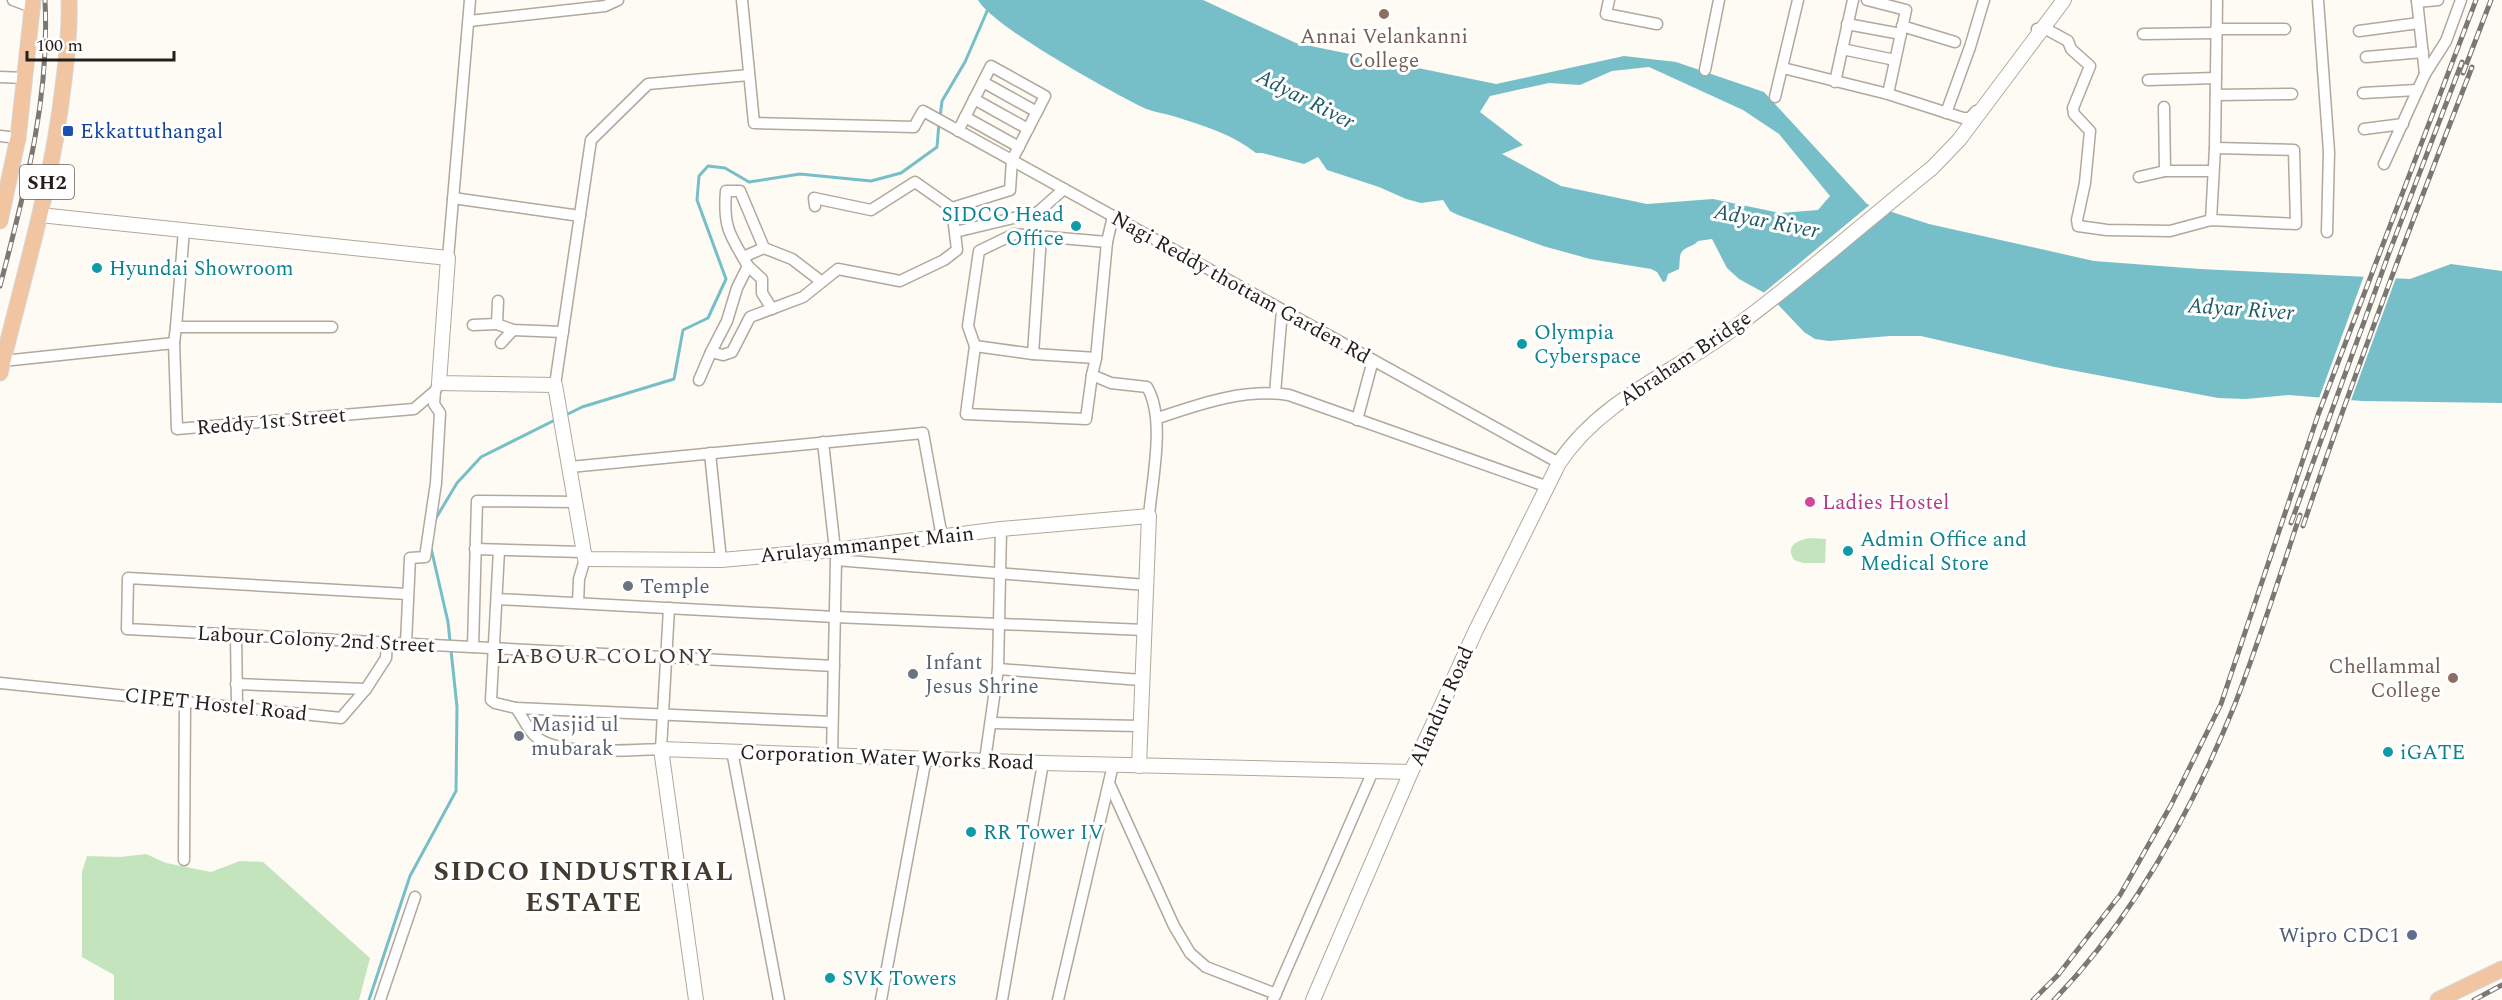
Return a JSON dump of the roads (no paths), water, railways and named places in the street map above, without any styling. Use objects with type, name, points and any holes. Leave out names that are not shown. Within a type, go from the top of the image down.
[{"type":"main road","name":"SH2","points":[[1,365],[40,215],[60,118],[70,28],[69,0]]},
{"type":"main road","name":"SH2","points":[[0,221],[18,138],[34,4]]},
{"type":"main road","points":[[2438,1000],[2502,969]]},
{"type":"street","points":[[13,0],[34,4]]},
{"type":"street","points":[[405,643],[410,558],[425,556],[436,483],[440,413],[434,404],[470,0]]},
{"type":"street","points":[[469,21],[605,6],[618,0]]},
{"type":"street","points":[[578,603],[579,579],[584,556],[555,385],[591,140],[648,84],[749,75],[741,0]]},
{"type":"street","points":[[1609,0],[1606,14],[1657,24]]},
{"type":"street","points":[[1705,70],[1719,0]]},
{"type":"street","points":[[1775,97],[1798,0]]},
{"type":"street","points":[[1835,82],[1852,0]]},
{"type":"street","points":[[1867,0],[1906,10],[1888,94]]},
{"type":"street","points":[[1946,113],[1984,0]]},
{"type":"street","points":[[2044,28],[2064,0]]},
{"type":"street","points":[[2211,220],[2215,148],[2217,0]]},
{"type":"street","points":[[2318,0],[2329,152],[2327,232]]},
{"type":"street","points":[[2425,74],[2417,1],[2438,0]]},
{"type":"street","points":[[2384,164],[2425,74],[2446,41],[2461,0]]},
{"type":"street","points":[[2358,31],[2419,23]]},
{"type":"street","points":[[1847,24],[1901,30],[1956,42]]},
{"type":"street","points":[[1783,68],[1888,94],[1963,118],[1970,118],[2029,36],[2036,29],[2044,28],[2068,41],[2071,49],[2090,66],[2073,108],[2074,114],[2090,131],[2078,226],[2107,230],[2170,231],[2211,220],[2296,224],[2294,150],[2215,148]]},
{"type":"street","name":"Abraham Bridge","points":[[1591,424],[1629,394],[1729,332],[1932,168],[1959,140],[2044,28]]},
{"type":"street","points":[[2143,34],[2285,28]]},
{"type":"street","points":[[1842,49],[1895,60]]},
{"type":"street","points":[[2366,57],[2423,52]]},
{"type":"street","points":[[952,208],[1010,190],[1012,160],[1045,96],[991,66],[958,131]]},
{"type":"street","name":"Nagi Reddy thottam Garden Rd","points":[[749,75],[754,123],[914,127],[923,111],[1559,463]]},
{"type":"street","points":[[0,77],[25,78]]},
{"type":"street","points":[[2148,80],[2216,78]]},
{"type":"street","points":[[983,82],[1037,112]]},
{"type":"street","points":[[2363,93],[2417,90]]},
{"type":"street","points":[[2216,95],[2292,94]]},
{"type":"street","points":[[974,99],[1028,129]]},
{"type":"street","points":[[2164,107],[2165,171]]},
{"type":"street","points":[[965,117],[1019,147]]},
{"type":"street","points":[[2364,129],[2403,124]]},
{"type":"street","points":[[0,136],[18,138]]},
{"type":"street","points":[[2139,177],[2165,171],[2213,171]]},
{"type":"street","points":[[711,352],[723,355],[732,352],[750,317],[803,297],[838,269],[900,281],[944,260],[957,250],[952,208],[915,182],[871,210],[814,198],[815,206]]},
{"type":"street","points":[[955,232],[1038,212],[1064,189]]},
{"type":"street","points":[[772,309],[762,293],[762,279],[746,261],[731,237],[724,216],[726,191],[740,191],[764,248],[792,259],[822,282]]},
{"type":"street","points":[[453,198],[580,216]]},
{"type":"street","points":[[40,215],[448,258]]},
{"type":"street","points":[[1107,242],[1014,234],[979,251],[968,326],[975,346],[966,414],[1086,420],[1096,358],[1107,242],[1113,216]]},
{"type":"street","points":[[1,365],[174,343],[184,230]]},
{"type":"street","points":[[1033,354],[1041,236]]},
{"type":"street","points":[[699,380],[727,321],[746,261],[764,248]]},
{"type":"street","points":[[497,324],[498,301]]},
{"type":"street","points":[[1275,393],[1282,310]]},
{"type":"street","points":[[473,325],[497,324],[513,330],[563,332]]},
{"type":"street","points":[[176,327],[332,327]]},
{"type":"street","points":[[501,343],[513,330]]},
{"type":"street","name":"Reddy 1st Street","points":[[174,343],[177,429],[414,409],[437,387]]},
{"type":"street","points":[[975,346],[1033,354],[1096,358]]},
{"type":"street","points":[[1357,420],[1373,360]]},
{"type":"street","points":[[1092,375],[1111,383],[1147,387],[1154,399],[1158,418],[1149,516],[1138,765]]},
{"type":"street","points":[[437,387],[555,385]]},
{"type":"street","points":[[1158,418],[1220,398],[1275,393],[1289,395],[1548,487]]},
{"type":"street","name":"Alandur Road","points":[[1313,1000],[1411,772],[1476,630],[1559,463],[1568,449],[1591,424]]},
{"type":"street","points":[[570,466],[923,433],[942,537]]},
{"type":"street","points":[[823,442],[836,555],[832,756]]},
{"type":"street","points":[[710,453],[721,560]]},
{"type":"street","points":[[473,647],[477,501],[576,502]]},
{"type":"street","name":"Arulayammanpet Main","points":[[584,556],[721,560],[836,555],[1001,529],[1149,516]]},
{"type":"street","points":[[985,760],[998,669],[1001,529]]},
{"type":"street","points":[[475,549],[584,556]]},
{"type":"street","points":[[499,549],[491,700],[495,703],[516,708],[832,722]]},
{"type":"street","points":[[836,555],[1001,573],[1146,585]]},
{"type":"street","name":"Labour Colony 2nd Street","points":[[407,594],[128,578],[128,629],[834,666]]},
{"type":"street","points":[[497,599],[835,617],[1144,630]]},
{"type":"street","points":[[669,609],[661,749],[696,1000]]},
{"type":"street","points":[[236,635],[237,706]]},
{"type":"street","name":"CIPET Hostel Road","points":[[0,683],[185,700],[341,718],[366,689],[386,658],[387,642]]},
{"type":"street","points":[[998,669],[1142,680]]},
{"type":"street","points":[[236,684],[366,689]]},
{"type":"street","points":[[184,860],[185,700]]},
{"type":"street","points":[[516,708],[535,736],[554,744],[579,751],[661,749]]},
{"type":"street","points":[[992,723],[1140,726]]},
{"type":"street","name":"Corporation Water Works Road","points":[[661,749],[1042,763],[1411,772]]},
{"type":"street","points":[[732,751],[780,1000]]},
{"type":"street","points":[[881,1000],[926,758]]},
{"type":"street","points":[[1002,1000],[1042,763]]},
{"type":"street","points":[[1058,1000],[1113,765]]},
{"type":"street","points":[[1109,783],[1174,926],[1190,953],[1206,967],[1274,997],[1373,771]]},
{"type":"street","points":[[380,1000],[415,897]]},
{"type":"water","name":"Adyar River","points":[[978,0],[1203,0],[1296,43],[1496,84],[1624,56],[1676,62],[1764,92],[1867,204],[1929,224],[2094,261],[2200,269],[2410,279],[2451,264],[2502,271],[2502,403],[2362,401],[2289,395],[2246,399],[2218,398],[2055,367],[1921,336],[1829,341],[1815,339],[1804,332],[1770,296],[1739,279],[1727,268],[1712,239],[1698,241],[1683,251],[1680,255],[1679,269],[1668,274],[1666,281],[1663,282],[1657,272],[1651,269],[1590,259],[1543,246],[1458,215],[1450,211],[1443,200],[1421,203],[1406,199],[1379,187],[1327,170],[1318,157],[1304,164],[1256,153],[1237,140],[1216,131],[1184,119],[1146,109],[1054,58],[1005,26]],"holes":[[[1649,67],[1743,110],[1779,134],[1830,196],[1818,210],[1780,213],[1713,199],[1647,204],[1561,186],[1502,154],[1523,145],[1480,112],[1490,96],[1549,83],[1580,85],[1612,71]]]},
{"type":"waterway","points":[[940,117],[942,101],[965,62],[988,9]]},
{"type":"waterway","points":[[566,415],[582,407],[674,379],[683,330],[708,318],[726,279],[697,200],[699,176],[708,166],[725,168],[749,182],[800,174],[871,181],[901,173],[937,147],[939,123]]},
{"type":"waterway","points":[[436,518],[457,483],[481,457],[557,419]]},
{"type":"waterway","points":[[369,1000],[410,876],[456,791],[457,707],[448,622],[431,548]]},
{"type":"railway","points":[[0,286],[27,180],[40,109],[46,37],[45,0]]},
{"type":"railway","points":[[2033,1000],[2058,975],[2120,895],[2171,805],[2221,704],[2318,415],[2476,0]]},
{"type":"railway","points":[[2463,73],[2491,0]]},
{"type":"railway","points":[[2291,523],[2389,253],[2462,62]]},
{"type":"railway","points":[[2303,526],[2385,295],[2472,67]]},
{"type":"railway","points":[[2054,1000],[2083,968],[2136,898],[2159,861],[2200,784],[2244,681],[2300,515]]},
{"type":"railway","points":[[2474,1000],[2502,985]]},
{"type":"place","name":"Annai Velankanni College","points":[[1384,14]]},
{"type":"place","name":"Ekkattuthangal","points":[[68,131]]},
{"type":"place","name":"SIDCO Head Office","points":[[1076,226]]},
{"type":"place","name":"Hyundai Showroom","points":[[97,268]]},
{"type":"place","name":"Olympia Cyberspace","points":[[1522,344]]},
{"type":"place","name":"Ladies Hostel","points":[[1810,502]]},
{"type":"place","name":"Admin Office and Medical Store","points":[[1848,551]]},
{"type":"place","name":"Temple","points":[[628,586]]},
{"type":"place","name":"Infant Jesus Shrine","points":[[913,674]]},
{"type":"place","name":"Chellammal College","points":[[2453,678]]},
{"type":"place","name":"Masjid ul mubarak","points":[[519,736]]},
{"type":"place","name":"iGATE","points":[[2388,752]]},
{"type":"place","name":"RR Tower IV","points":[[971,832]]},
{"type":"place","name":"Wipro CDC1","points":[[2412,935]]},
{"type":"place","name":"SVK Towers","points":[[830,978]]},
{"type":"district","name":"LABOUR COLONY","points":[[605,655]]},
{"type":"district","name":"SIDCO INDUSTRIAL ESTATE","points":[[584,886]]}]
